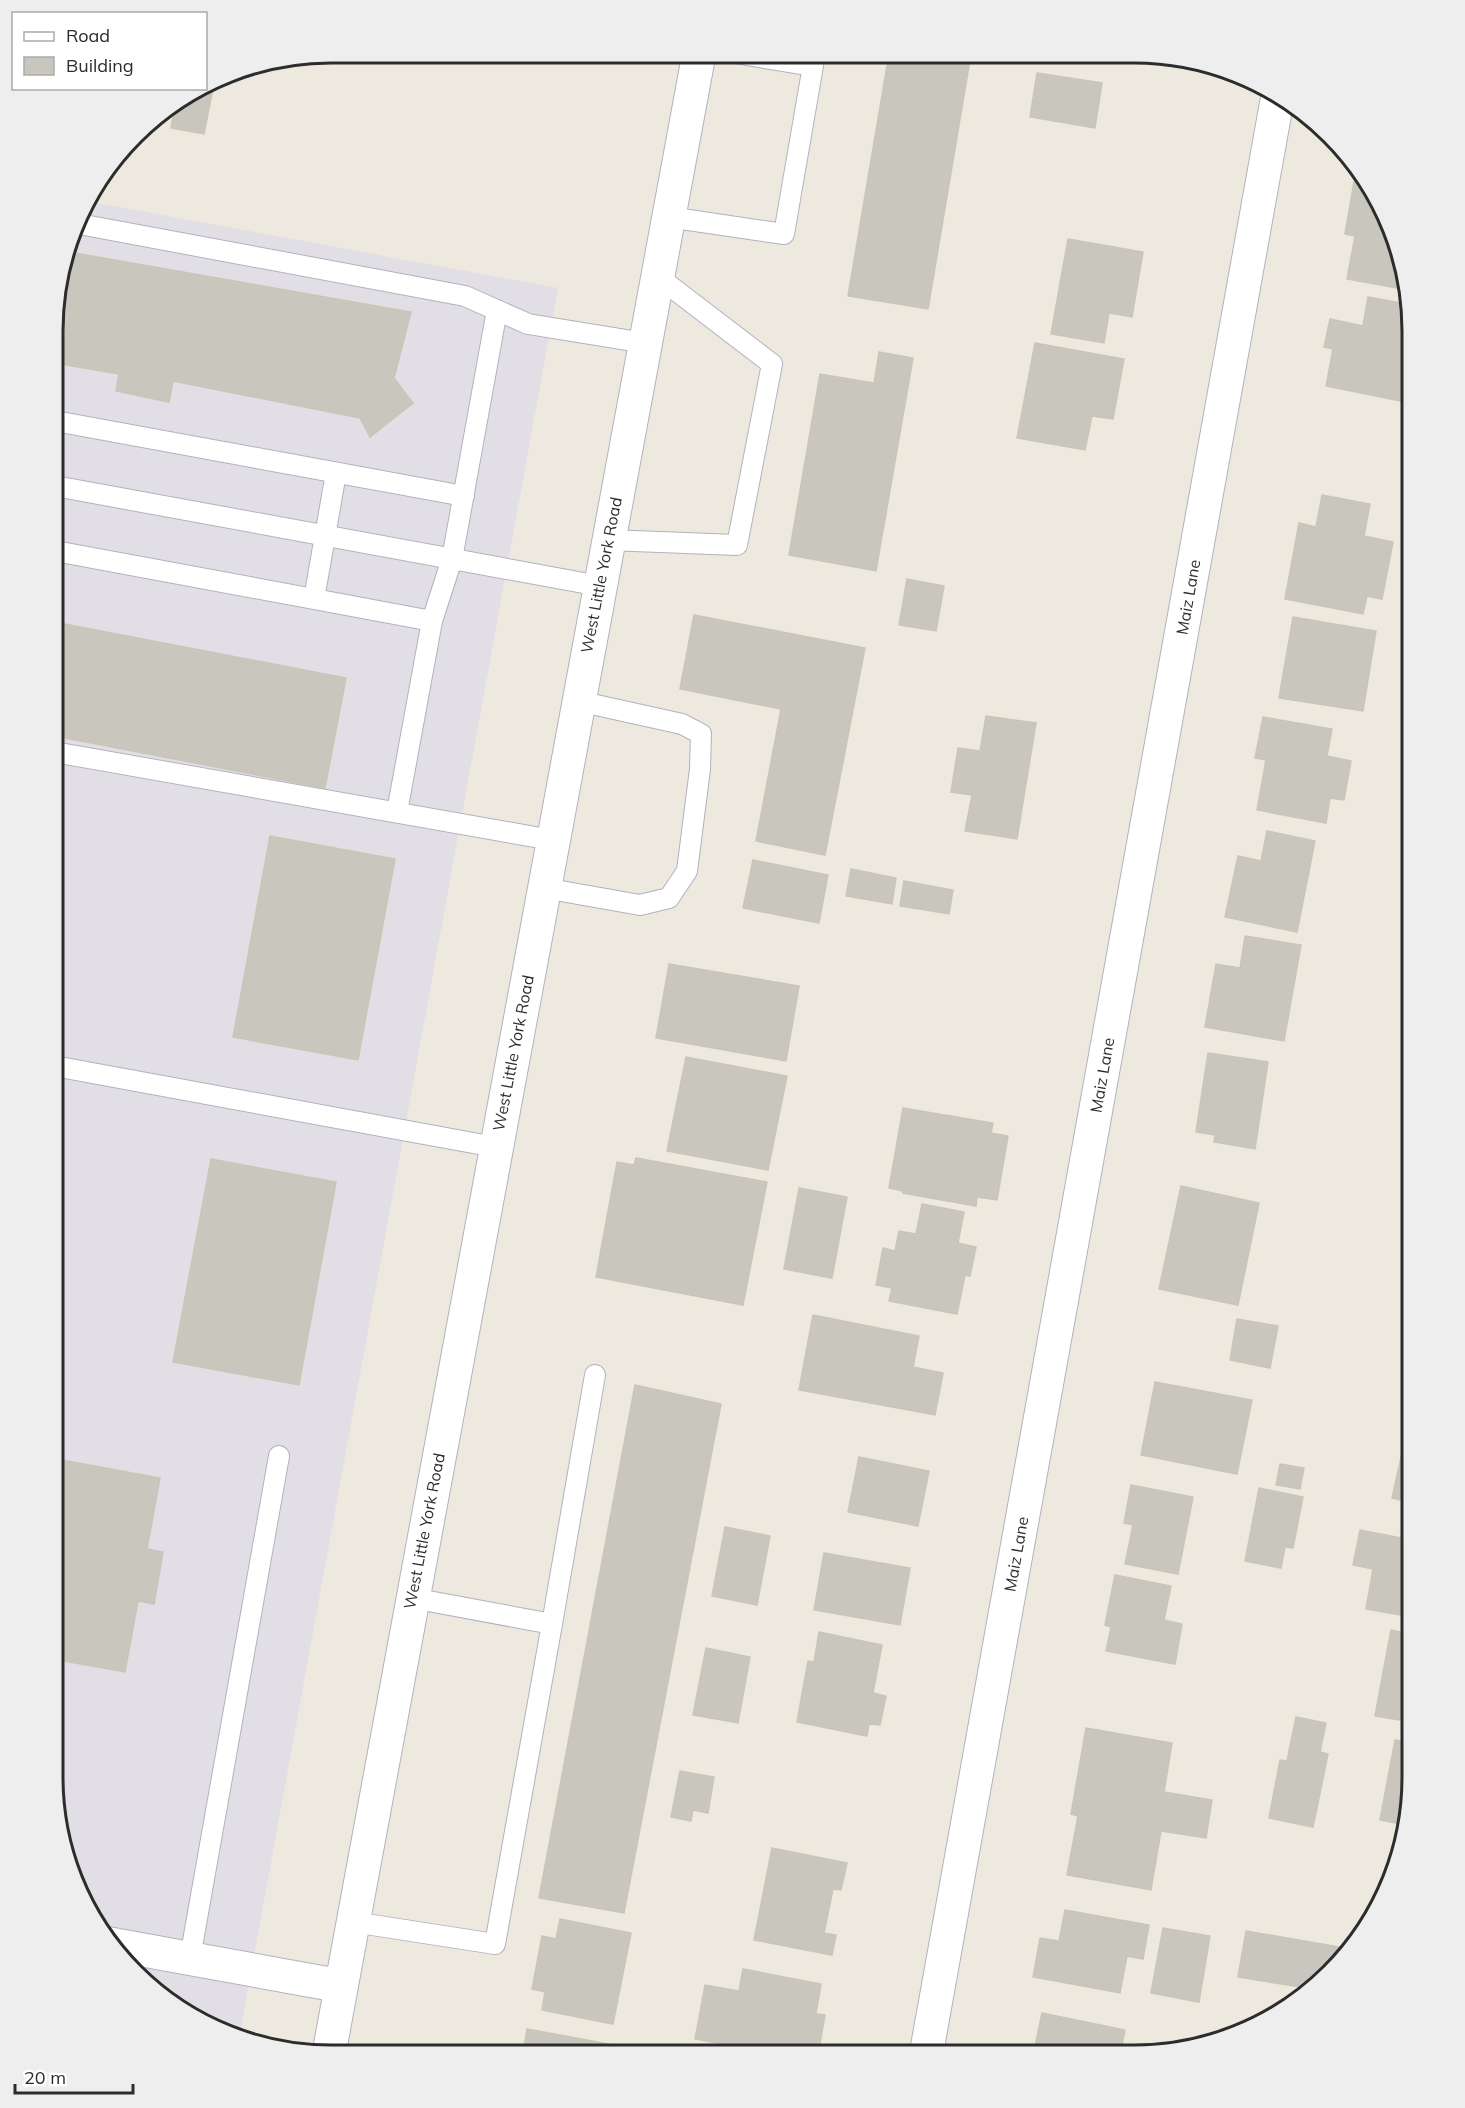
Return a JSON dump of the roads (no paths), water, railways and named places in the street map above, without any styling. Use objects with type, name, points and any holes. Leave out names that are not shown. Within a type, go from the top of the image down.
[{"type":"street","name":"West Little York Road","points":[[330,2045],[697,63]]},
{"type":"street","name":"Maiz Lane","points":[[928,2045],[1277,104]]},
{"type":"street","points":[[123,1946],[341,1986]]},
{"type":"lane","points":[[668,218],[784,234],[813,63]]},
{"type":"lane","points":[[84,225],[465,296],[528,324],[645,343]]},
{"type":"lane","points":[[608,540],[737,545],[772,364],[657,276]]},
{"type":"lane","points":[[397,813],[432,621],[452,559],[497,310]]},
{"type":"lane","points":[[63,422],[464,496]]},
{"type":"lane","points":[[314,599],[336,473]]},
{"type":"lane","points":[[63,487],[600,586]]},
{"type":"lane","points":[[63,553],[432,621]]},
{"type":"lane","points":[[544,888],[640,905],[669,898],[687,871],[700,770],[700,734],[682,724],[578,701]]},
{"type":"lane","points":[[63,754],[552,840]]},
{"type":"lane","points":[[63,1068],[495,1147]]},
{"type":"lane","points":[[353,1922],[495,1944],[596,1375]]},
{"type":"lane","points":[[190,1958],[279,1456]]},
{"type":"lane","points":[[412,1598],[552,1624]]}]
